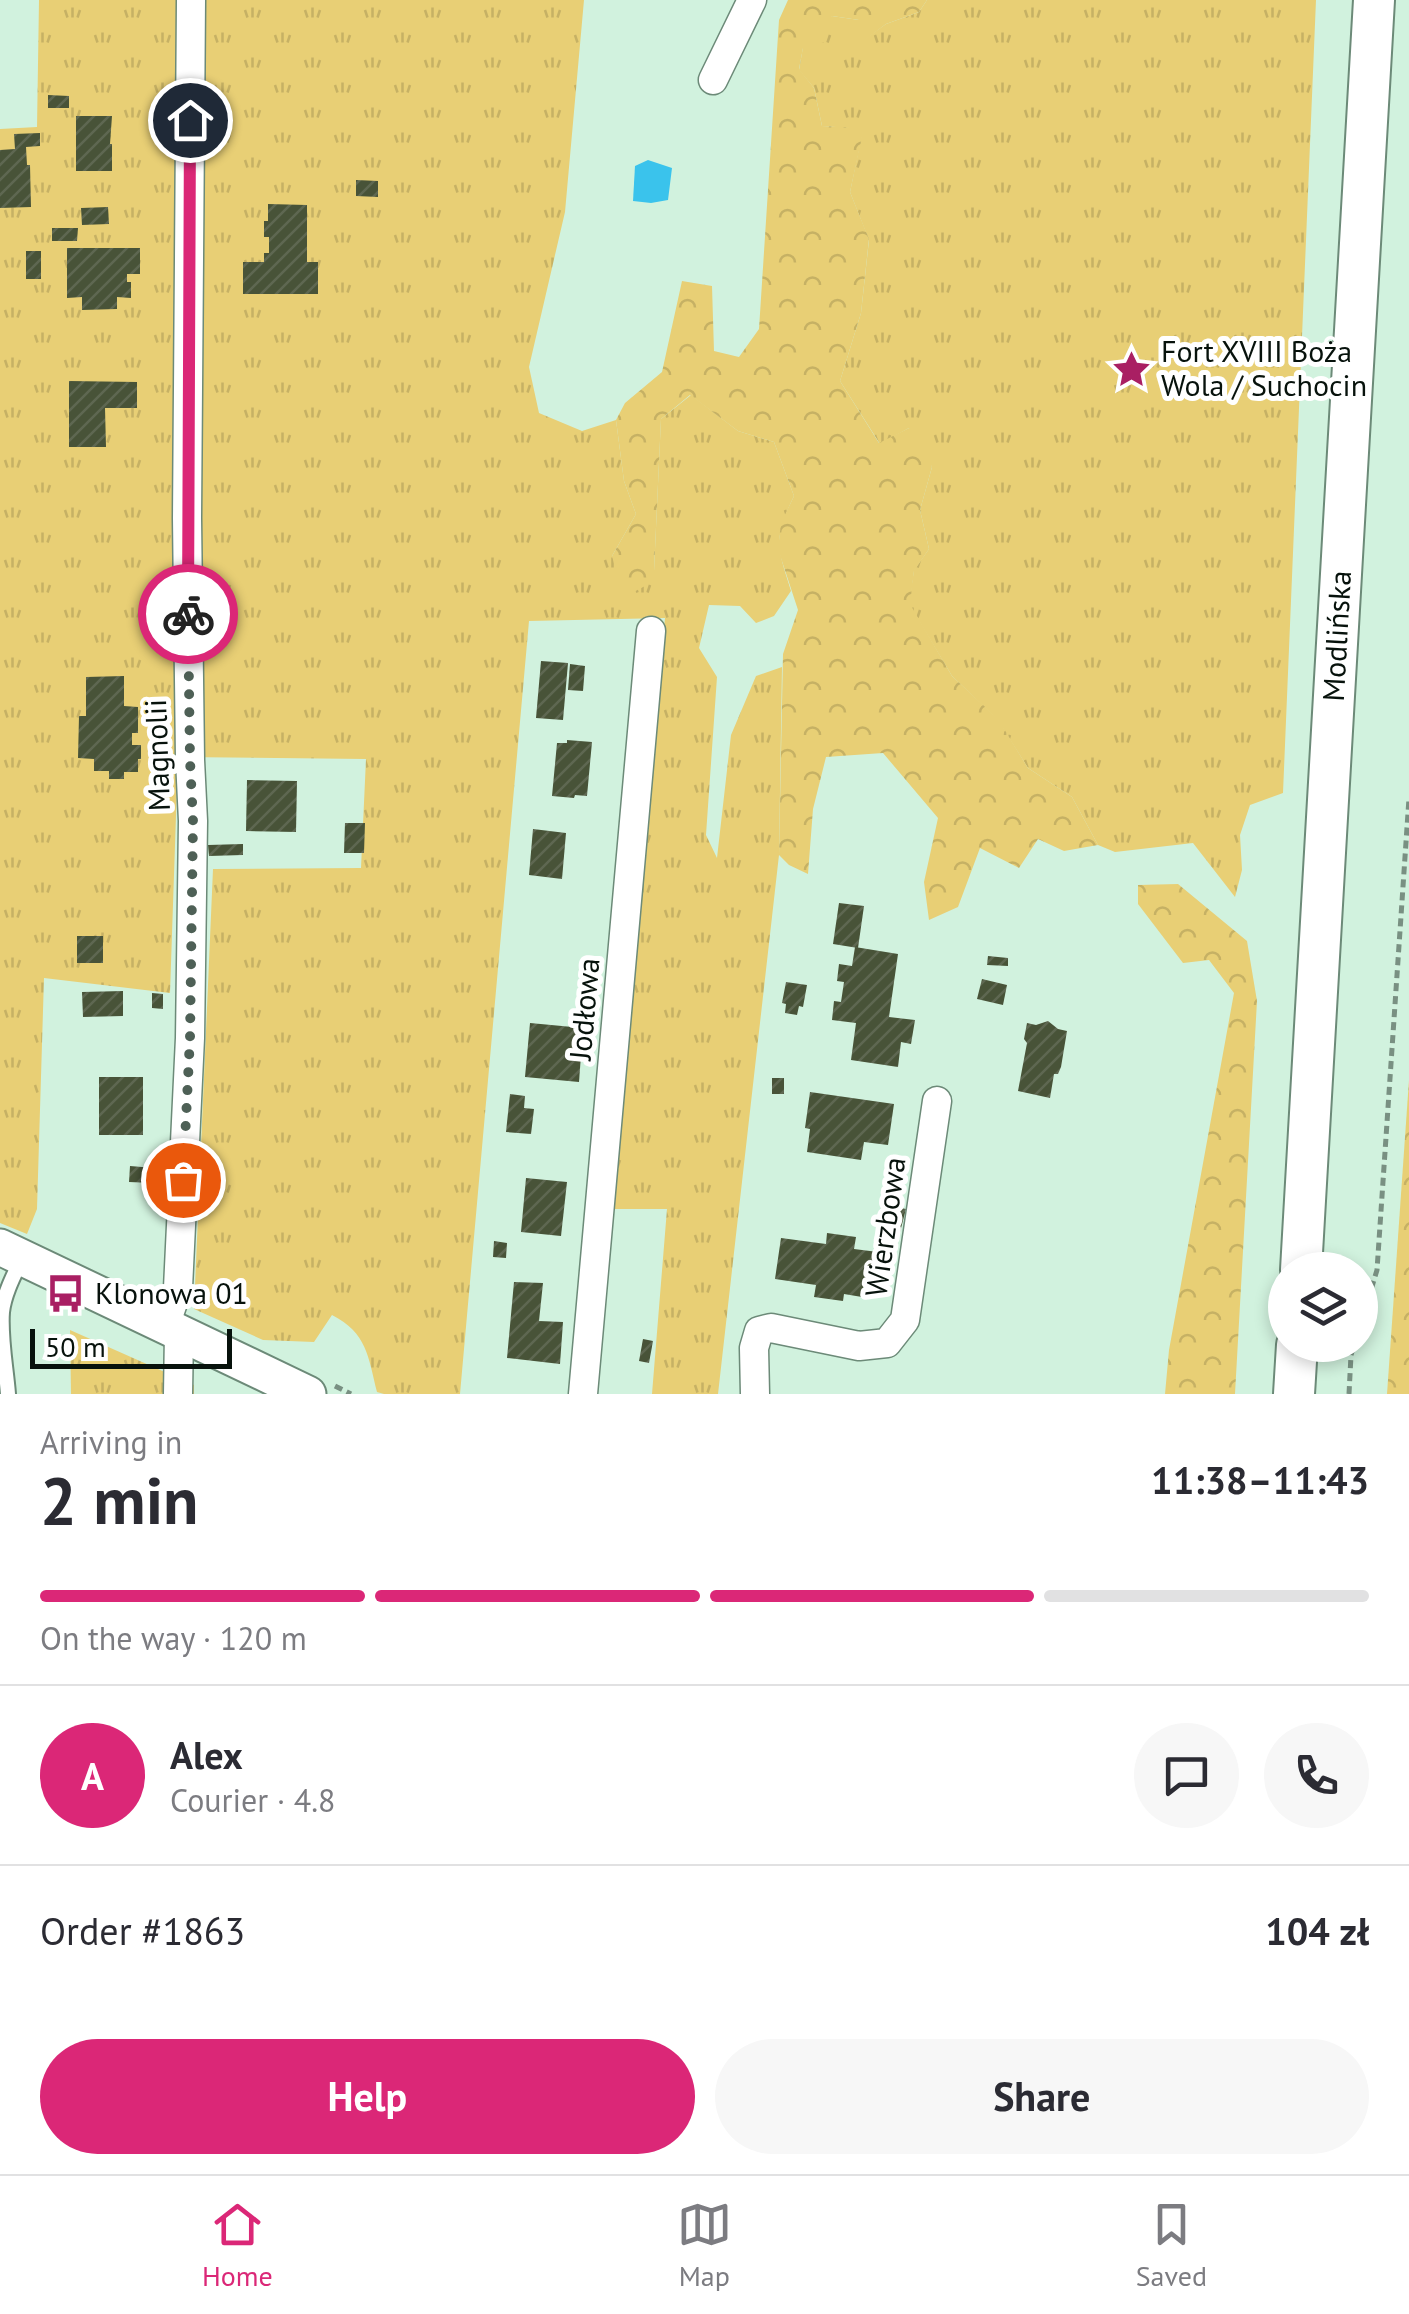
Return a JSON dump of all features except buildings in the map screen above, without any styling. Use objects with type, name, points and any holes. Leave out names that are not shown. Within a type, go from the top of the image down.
[{"type":"main road","name":"Modlińska","points":[[1303,1252],[1374,0]]},
{"type":"main road","points":[[1294,1394],[1296,1362]]},
{"type":"street","name":"Magnolii","points":[[178,1394],[172,1329],[178,1288],[190,1038],[193,821],[188,536],[190,0]]},
{"type":"street","points":[[713,80],[752,0]]},
{"type":"street","name":"Jodłowa","points":[[583,1394],[651,631]]},
{"type":"street","name":"Wierzbowa","points":[[754,1394],[754,1348],[760,1331],[770,1328],[858,1346],[887,1344],[906,1320],[937,1101]]},
{"type":"street","points":[[11,1252],[308,1394]]},
{"type":"lane","points":[[8,1394],[1,1324],[14,1276],[11,1252]]},
{"type":"path","points":[[1378,1255],[1409,798]]},
{"type":"path","points":[[1348,1394],[1350,1362]]},
{"type":"green space","points":[[39,0],[584,0],[565,212],[529,367],[539,413],[582,431],[616,420],[624,481],[636,514],[612,556],[654,571],[661,419],[691,395],[738,431],[774,442],[794,496],[779,543],[791,591],[774,616],[756,623],[740,606],[709,605],[699,648],[717,677],[706,835],[717,858],[731,735],[756,676],[782,667],[779,855],[718,1394],[652,1394],[667,1209],[611,1209],[665,618],[529,621],[460,1394],[377,1392],[359,1338],[332,1315],[314,1342],[263,1340],[194,1309],[213,869],[361,868],[366,759],[178,757],[170,993],[44,978],[37,1209],[27,1234],[0,1223],[0,129],[37,127]]},
{"type":"green space","points":[[788,0],[927,0],[919,12],[886,24],[865,40],[855,35],[859,20],[832,16],[825,42],[803,48],[799,69],[814,88],[822,126],[864,128],[850,192],[869,239],[861,313],[840,381],[879,443],[909,428],[920,430],[932,467],[920,510],[929,549],[914,571],[910,604],[952,676],[998,719],[1028,768],[1072,797],[1098,845],[1064,851],[1038,839],[1019,868],[980,848],[958,907],[929,920],[924,882],[938,818],[883,753],[826,757],[813,809],[808,874],[779,855],[783,654],[798,610],[778,549],[781,523],[794,496],[774,442],[738,431],[690,395],[661,419],[654,571],[645,586],[630,594],[618,579],[612,556],[636,514],[624,481],[616,420],[625,403],[662,372],[682,281],[712,286],[714,351],[739,357],[759,329],[779,20]]},
{"type":"green space","points":[[927,0],[1316,0],[1283,793],[1250,805],[1240,835],[1242,870],[1235,897],[1193,843],[1115,852],[1098,845],[1072,797],[1028,768],[997,719],[952,676],[909,604],[914,570],[929,549],[920,510],[932,467],[909,428],[880,444],[840,381],[861,313],[869,240],[850,192],[863,129],[822,126],[814,88],[799,70],[803,47],[832,16],[859,20],[865,39],[886,24],[919,12]]},
{"type":"green space","points":[[1178,884],[1247,941],[1257,1001],[1235,1394],[1165,1394],[1169,1350],[1234,993],[1209,960],[1183,963],[1138,904],[1138,885]]},
{"type":"green space","points":[[1409,1080],[1409,1394],[1387,1394]]},
{"type":"green space","points":[[70,1330],[194,1385],[194,1394],[71,1394]]},
{"type":"water","points":[[648,160],[672,168],[668,200],[633,201],[635,166]]},
{"type":"way so far","points":[[183,1180],[190,1038],[193,821],[188,614]]},
{"type":"place","name":"Fort XVIII Boża Wola / Suchocin","points":[[1131,369]]},
{"type":"place","name":"Klonowa 01","points":[[65,1294]]},
{"type":"route","points":[[188,614],[190,120]]}]
